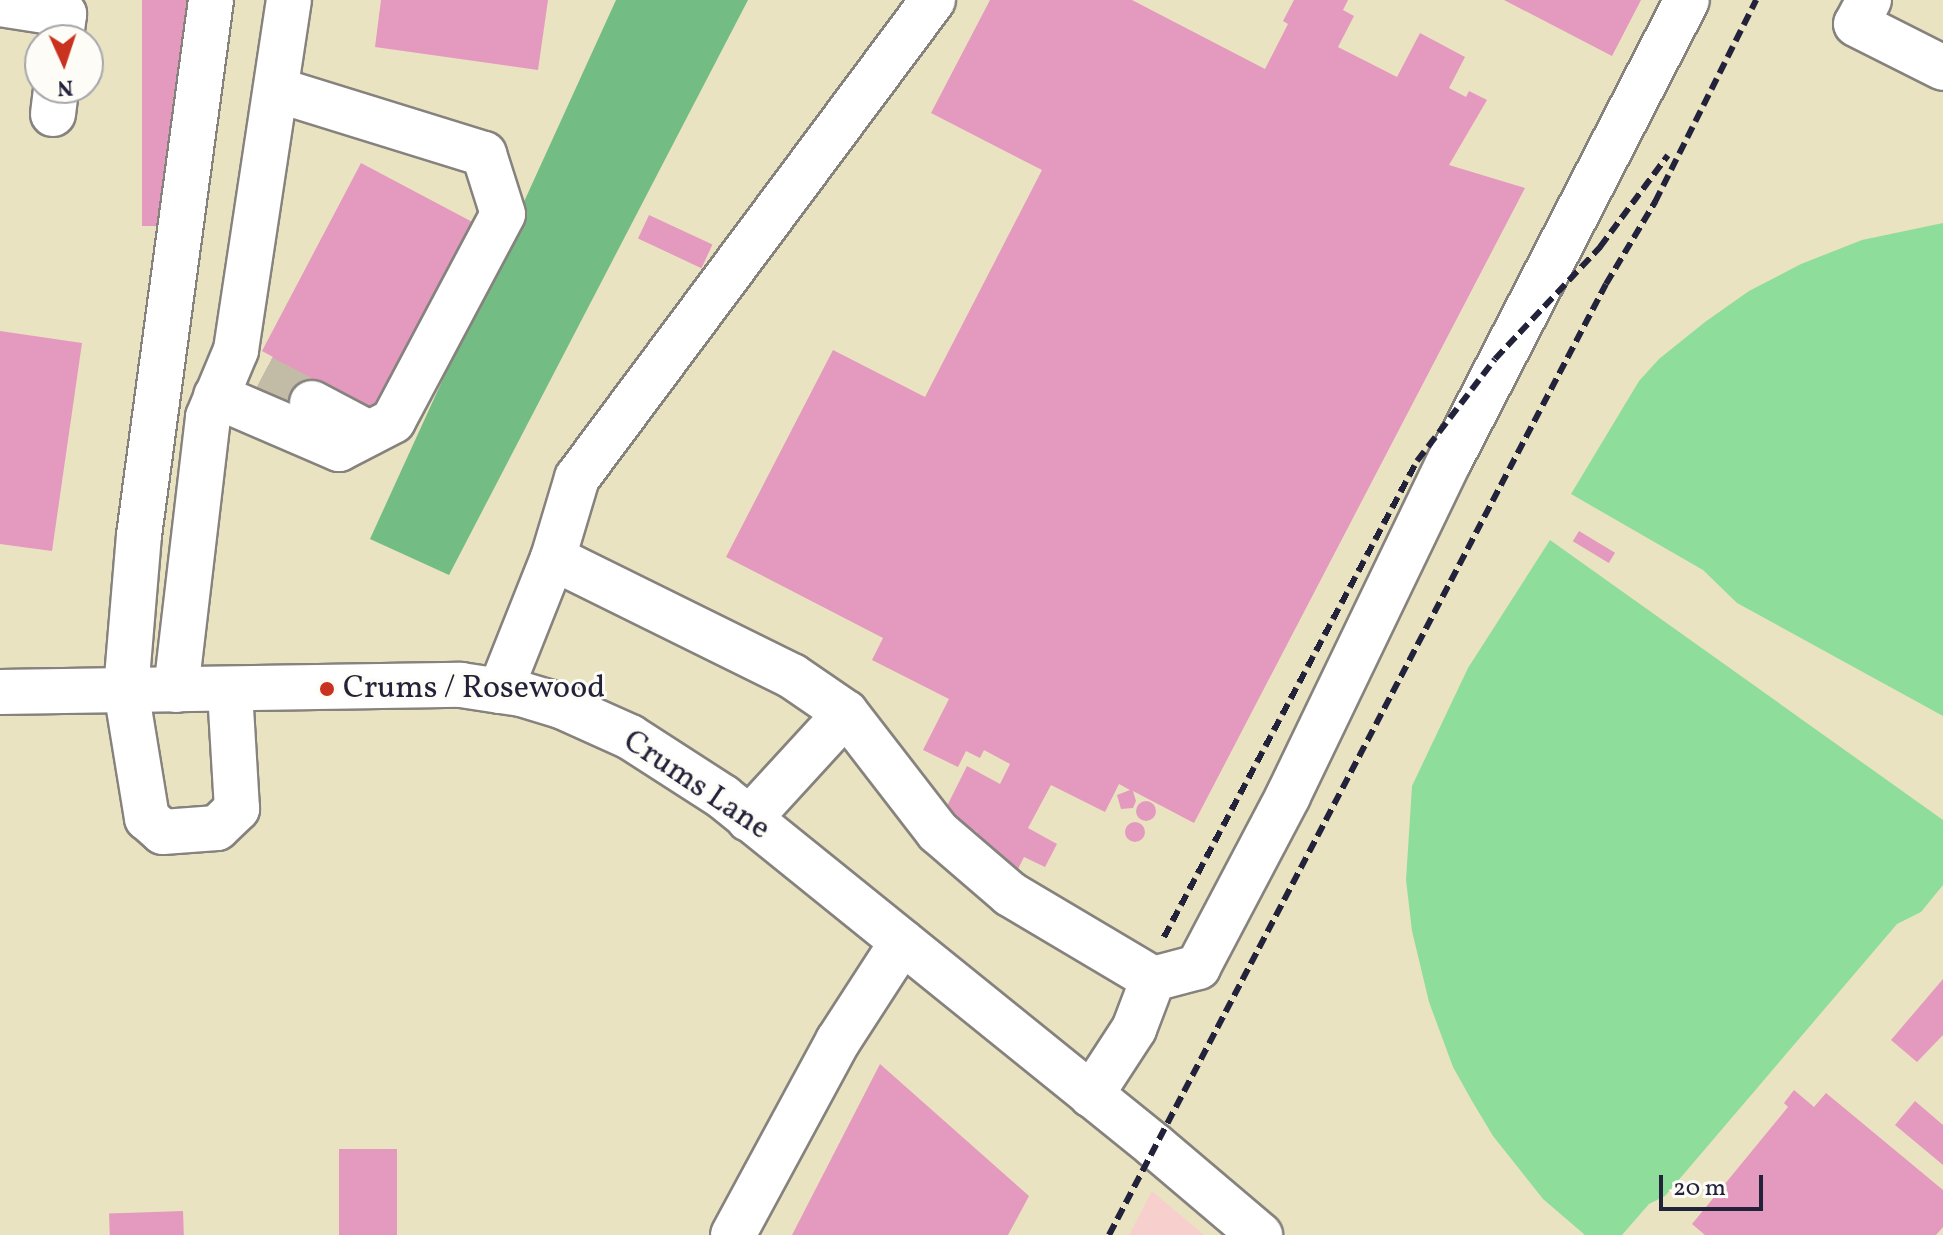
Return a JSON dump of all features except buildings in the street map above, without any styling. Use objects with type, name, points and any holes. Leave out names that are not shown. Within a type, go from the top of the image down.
[{"type":"street","points":[[211,0],[139,535],[126,690],[147,818],[163,832],[217,828],[237,809],[230,690]]},
{"type":"street","points":[[176,690],[208,417],[237,378],[289,0]]},
{"type":"street","points":[[500,691],[553,558],[577,478],[933,0]]},
{"type":"street","points":[[553,558],[792,676],[846,713],[938,832],[1010,894],[1153,979],[1198,967],[1288,796],[1450,460],[1687,0]]},
{"type":"street","points":[[0,4],[64,14],[63,24]]},
{"type":"street","points":[[1863,12],[1943,68]]},
{"type":"street","points":[[237,378],[339,449],[393,421],[503,214],[484,154],[277,90]]},
{"type":"street","points":[[312,403],[369,433]]},
{"type":"street","name":"Crums Lane","points":[[0,692],[461,685],[561,706],[630,737],[723,797],[1260,1235]]},
{"type":"street","points":[[749,819],[846,713]]},
{"type":"street","points":[[733,1235],[838,1041],[902,942]]},
{"type":"street","points":[[1091,1095],[1134,1029],[1153,979]]},
{"type":"shaded area","points":[[1152,1191],[1204,1235],[1129,1235]]},
{"type":"green space","points":[[616,0],[748,0],[449,575],[370,539]]},
{"type":"green space","points":[[1943,223],[1943,716],[1737,603],[1703,570],[1571,494],[1639,381],[1659,359],[1705,322],[1749,291],[1801,264],[1862,240]]},
{"type":"green space","points":[[1550,540],[1943,820],[1943,885],[1921,912],[1897,924],[1665,1196],[1649,1204],[1622,1235],[1585,1235],[1543,1199],[1493,1136],[1453,1067],[1429,1002],[1412,931],[1406,880],[1412,786],[1468,668]]},
{"type":"tunnel","points":[[262,377],[312,403]]},
{"type":"railway","points":[[1109,1235],[1606,284],[1655,202],[1756,0]]},
{"type":"railway","points":[[1164,937],[1417,461],[1495,359],[1600,247],[1668,155]]},
{"type":"place","name":"Crums / Rosewood","points":[[327,689]]}]
